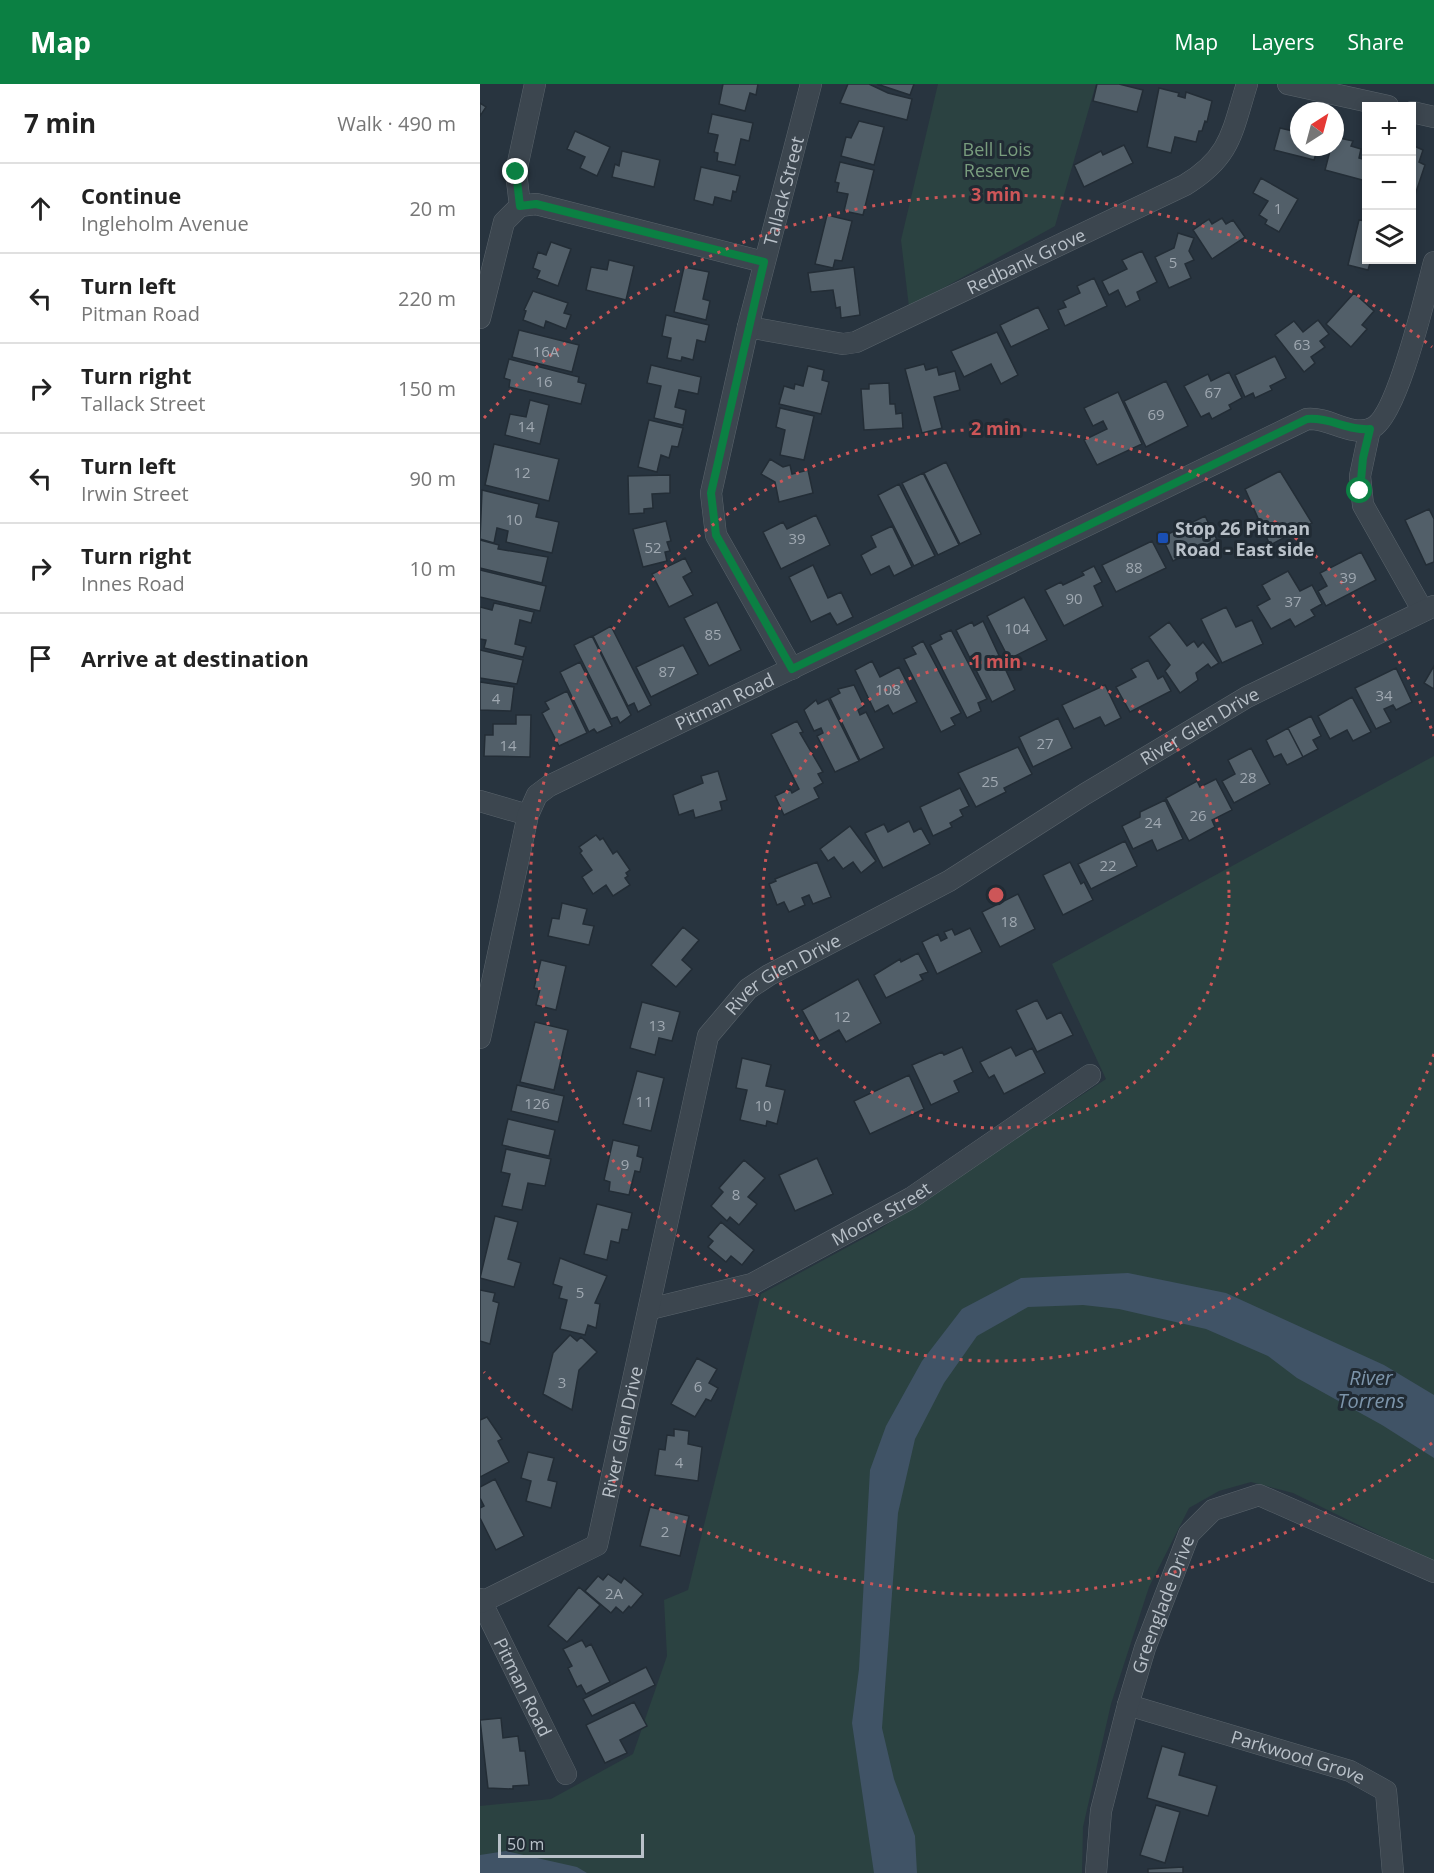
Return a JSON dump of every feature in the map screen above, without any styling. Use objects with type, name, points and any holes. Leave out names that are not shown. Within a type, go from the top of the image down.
[{"type":"street","points":[[520,206],[516,172],[535,84]]},
{"type":"street","name":"Tallack Street","points":[[792,669],[716,535],[711,493],[748,327],[811,84]]},
{"type":"street","name":"Redbank Grove","points":[[748,327],[843,344],[856,342],[1185,185],[1206,173],[1221,156],[1247,84]]},
{"type":"street","points":[[1288,84],[1370,102]]},
{"type":"street","points":[[1416,113],[1434,117]]},
{"type":"street","points":[[480,318],[504,222],[520,206],[536,204],[764,262]]},
{"type":"street","points":[[1429,608],[1363,504],[1360,476],[1370,429],[1381,422],[1386,414],[1406,365],[1434,262]]},
{"type":"street","name":"Pitman Road","points":[[480,1038],[528,815],[537,795],[549,786],[1307,419],[1324,420],[1348,429],[1370,429]]},
{"type":"street","name":"River Glen Drive","points":[[481,1601],[597,1545],[708,1036],[748,989],[769,975],[949,881],[1085,794],[1247,697],[1429,608]]},
{"type":"street","points":[[480,801],[528,815]]},
{"type":"street","name":"Moore Street","points":[[650,1310],[752,1284],[911,1198],[1090,1075]]},
{"type":"street","name":"Greenglade Drive","points":[[1096,1873],[1101,1811],[1145,1648],[1189,1534],[1213,1510],[1259,1495],[1434,1572]]},
{"type":"street","name":"Pitman Road","points":[[481,1601],[566,1774]]},
{"type":"street","name":"Parkwood Grove","points":[[1128,1705],[1350,1771],[1386,1791],[1393,1873]]},
{"type":"green space","name":"Bell Lois Reserve","points":[[938,84],[1096,84],[1055,226],[909,307],[901,240]]},
{"type":"green space","points":[[1434,756],[1434,1562],[1293,1493],[1251,1482],[1219,1491],[1189,1508],[1149,1587],[1111,1704],[1083,1827],[1082,1873],[480,1873],[480,1806],[551,1799],[633,1754],[667,1656],[664,1600],[688,1590],[761,1294],[877,1231],[1106,1079],[1052,964]]},
{"type":"water","name":"River Torrens","points":[[1128,1273],[1226,1293],[1384,1365],[1434,1395],[1434,1458],[1382,1425],[1297,1378],[1268,1356],[1206,1329],[1119,1309],[1083,1305],[1028,1307],[977,1336],[944,1383],[915,1439],[898,1513],[882,1728],[894,1779],[915,1836],[917,1873],[874,1873],[852,1723],[859,1669],[870,1470],[886,1426],[922,1361],[962,1309],[1021,1278]]},
{"type":"water","points":[[506,1851],[577,1867],[587,1873],[480,1873],[480,1855]]},
{"type":"building","points":[[723,84],[758,84],[756,95],[750,93],[745,111],[719,104]]},
{"type":"building","points":[[848,84],[869,84],[888,93],[912,99],[907,120],[840,103]]},
{"type":"building","points":[[877,84],[914,84],[910,95]]},
{"type":"building","points":[[1097,84],[1119,84],[1143,90],[1137,112],[1093,101]]},
{"type":"building","points":[[1159,88],[1179,93],[1178,96],[1185,98],[1186,92],[1212,101],[1207,122],[1205,121],[1202,131],[1199,131],[1196,142],[1175,137],[1171,153],[1147,147]]},
{"type":"building","points":[[480,103],[486,107],[480,116]]},
{"type":"building","points":[[712,114],[753,123],[749,141],[741,139],[735,165],[717,161],[718,153],[714,152],[718,135],[708,133]]},
{"type":"building","points":[[859,121],[884,127],[874,165],[841,156],[846,137],[851,138]]},
{"type":"building","points":[[1280,128],[1290,130],[1290,154],[1274,150]]},
{"type":"building","points":[[575,131],[610,147],[597,176],[580,168],[585,157],[567,149]]},
{"type":"building","points":[[1344,139],[1353,141],[1351,146],[1361,149],[1359,158],[1362,159],[1362,180],[1325,170],[1329,156],[1344,156]]},
{"type":"building","points":[[1124,145],[1133,163],[1084,187],[1074,165],[1101,151],[1103,155]]},
{"type":"building","points":[[1416,147],[1423,150],[1419,162],[1425,165],[1416,192]]},
{"type":"building","points":[[622,151],[660,160],[654,187],[612,177],[615,164],[619,166]]},
{"type":"building","points":[[1298,156],[1315,156],[1314,160]]},
{"type":"building","points":[[840,162],[874,170],[863,215],[844,211],[848,194],[837,192],[839,183],[835,182]]},
{"type":"building","points":[[701,167],[740,176],[731,201],[715,197],[713,205],[694,200]]},
{"type":"building","points":[[1261,178],[1298,199],[1279,232],[1265,224],[1267,220],[1259,215],[1268,201],[1253,193]]},
{"type":"building","points":[[827,215],[852,221],[842,261],[835,260],[833,268],[815,264]]},
{"type":"building","points":[[1222,218],[1226,224],[1233,220],[1245,237],[1212,259],[1193,230],[1209,219],[1212,224]]},
{"type":"building","points":[[1359,220],[1362,220],[1362,264],[1370,264],[1368,270],[1348,265]]},
{"type":"building","points":[[1178,233],[1194,238],[1189,251],[1194,260],[1185,264],[1191,278],[1169,288],[1155,257],[1174,248]]},
{"type":"building","points":[[551,242],[571,249],[558,286],[537,278],[540,271],[533,268],[538,252],[546,255]]},
{"type":"building","points":[[1142,251],[1157,282],[1137,292],[1140,300],[1126,307],[1118,290],[1109,295],[1102,281],[1127,269],[1122,260]]},
{"type":"building","points":[[609,260],[634,266],[626,300],[586,290],[591,267],[607,270]]},
{"type":"building","points":[[684,267],[709,272],[703,299],[710,301],[706,320],[674,312]]},
{"type":"building","points":[[854,267],[860,315],[841,318],[840,307],[836,308],[833,290],[811,292],[808,273]]},
{"type":"building","points":[[1094,278],[1107,306],[1065,326],[1058,310],[1066,307],[1063,301],[1080,293],[1077,286]]},
{"type":"building","points":[[533,291],[568,303],[564,313],[571,315],[566,329],[546,321],[544,328],[523,320],[526,311],[524,310]]},
{"type":"building","points":[[1354,293],[1374,311],[1362,325],[1367,329],[1351,347],[1326,324]]},
{"type":"building","points":[[1038,307],[1049,329],[1011,347],[1000,325]]},
{"type":"building","points":[[666,315],[709,325],[705,342],[697,340],[693,360],[682,357],[681,361],[667,358],[671,338],[662,336]]},
{"type":"building","points":[[1318,320],[1329,334],[1320,341],[1325,347],[1311,357],[1315,363],[1304,372],[1275,335],[1294,321],[1303,332]]},
{"type":"building","points":[[519,330],[579,345],[572,372],[512,357]]},
{"type":"building","points":[[997,332],[1018,375],[1001,384],[991,364],[964,377],[951,351]]},
{"type":"building","points":[[1275,356],[1286,378],[1270,386],[1272,390],[1255,398],[1253,393],[1245,397],[1235,375]]},
{"type":"building","points":[[509,359],[579,377],[578,382],[586,384],[581,404],[509,387],[510,380],[504,378]]},
{"type":"building","points":[[924,364],[926,370],[937,367],[939,375],[955,371],[960,390],[934,397],[942,428],[922,433],[905,369]]},
{"type":"building","points":[[651,365],[701,377],[698,394],[679,390],[675,407],[686,410],[683,425],[654,418],[661,386],[647,383]]},
{"type":"building","points":[[808,366],[824,370],[822,380],[829,382],[821,414],[779,404],[784,386],[794,389],[795,384],[803,386]]},
{"type":"building","points":[[1229,372],[1242,398],[1229,405],[1231,409],[1212,419],[1209,413],[1201,417],[1184,386],[1208,374],[1211,381]]},
{"type":"building","points":[[1166,381],[1188,426],[1146,447],[1124,401]]},
{"type":"building","points":[[889,383],[890,404],[895,404],[896,414],[902,413],[903,428],[864,430],[861,389],[869,389],[869,384]]},
{"type":"building","points":[[1118,392],[1142,444],[1097,465],[1084,440],[1107,429],[1103,421],[1093,426],[1084,408]]},
{"type":"building","points":[[530,400],[549,405],[540,444],[505,435],[510,414],[526,417]]},
{"type":"building","points":[[780,408],[814,416],[804,460],[780,455],[785,430],[776,427]]},
{"type":"building","points":[[649,420],[683,428],[678,447],[672,446],[669,458],[661,455],[657,472],[638,467]]},
{"type":"building","points":[[494,444],[559,459],[549,501],[485,485]]},
{"type":"building","points":[[770,459],[783,467],[790,465],[792,474],[808,470],[813,493],[779,502],[775,482],[761,474]]},
{"type":"building","points":[[946,462],[981,534],[960,544],[924,473]]},
{"type":"building","points":[[1280,471],[1312,523],[1270,545],[1245,489]]},
{"type":"building","points":[[923,473],[959,545],[938,555],[902,483]]},
{"type":"building","points":[[670,475],[670,493],[652,494],[653,508],[644,509],[644,513],[629,514],[628,476]]},
{"type":"building","points":[[899,484],[935,556],[914,566],[878,495]]},
{"type":"building","points":[[482,490],[539,504],[536,517],[559,522],[552,553],[506,542],[508,531],[497,528],[494,543],[480,539]]},
{"type":"building","points":[[1429,509],[1434,519],[1434,562],[1426,565],[1405,520]]},
{"type":"building","points":[[816,515],[830,545],[781,569],[763,532],[783,522],[787,529]]},
{"type":"building","points":[[1205,516],[1217,540],[1173,561],[1162,537]]},
{"type":"building","points":[[666,521],[671,541],[667,542],[670,551],[665,552],[667,561],[643,567],[633,529]]},
{"type":"building","points":[[892,526],[912,567],[894,576],[889,566],[871,575],[861,555],[876,547],[871,536]]},
{"type":"building","points":[[480,540],[499,545],[498,549],[548,557],[542,583],[480,568]]},
{"type":"building","points":[[1152,541],[1166,568],[1116,592],[1102,565]]},
{"type":"building","points":[[1361,552],[1376,580],[1326,606],[1318,591],[1327,586],[1320,573]]},
{"type":"building","points":[[685,558],[692,572],[683,577],[693,595],[669,607],[652,574]]},
{"type":"building","points":[[813,565],[828,598],[841,592],[853,617],[837,625],[830,613],[811,622],[789,577]]},
{"type":"building","points":[[1094,566],[1102,582],[1094,586],[1103,606],[1064,626],[1045,590],[1084,575],[1082,572]]},
{"type":"building","points":[[480,570],[546,586],[540,611],[480,597]]},
{"type":"building","points":[[1288,571],[1300,591],[1312,585],[1322,604],[1311,610],[1315,616],[1295,627],[1290,619],[1271,629],[1257,606],[1270,599],[1262,585]]},
{"type":"building","points":[[1024,597],[1047,640],[1009,659],[987,616]]},
{"type":"building","points":[[717,602],[741,650],[709,666],[684,618]]},
{"type":"building","points":[[494,603],[534,612],[531,623],[520,620],[515,644],[526,647],[523,657],[484,648],[486,640],[480,639],[480,607],[492,610]]},
{"type":"building","points":[[1226,607],[1236,627],[1252,620],[1263,644],[1222,663],[1201,619]]},
{"type":"building","points":[[983,621],[1015,690],[992,702],[956,630],[972,622],[974,626]]},
{"type":"building","points":[[1169,622],[1187,646],[1194,641],[1198,647],[1203,642],[1219,663],[1211,668],[1208,664],[1196,673],[1198,680],[1180,693],[1165,671],[1170,665],[1149,637]]},
{"type":"building","points":[[611,626],[651,705],[638,712],[634,703],[628,706],[593,636]]},
{"type":"building","points":[[951,630],[987,699],[978,703],[981,711],[967,718],[930,645],[942,639],[940,635]]},
{"type":"building","points":[[592,636],[631,715],[620,723],[617,717],[611,719],[574,645]]},
{"type":"building","points":[[923,641],[961,713],[951,718],[955,725],[941,732],[904,659],[916,654],[912,647]]},
{"type":"building","points":[[683,645],[698,674],[651,697],[636,667]]},
{"type":"building","points":[[480,650],[523,660],[517,684],[480,678]]},
{"type":"building","points":[[1148,660],[1158,679],[1163,676],[1171,691],[1130,712],[1116,687],[1136,677],[1131,669]]},
{"type":"building","points":[[872,661],[880,677],[899,667],[917,702],[893,714],[888,705],[875,712],[855,670]]},
{"type":"building","points":[[580,662],[612,726],[597,733],[594,729],[589,732],[560,672]]},
{"type":"building","points":[[1434,666],[1434,689],[1424,683]]},
{"type":"building","points":[[1396,668],[1412,702],[1396,710],[1393,705],[1384,709],[1391,722],[1376,729],[1355,688]]},
{"type":"building","points":[[480,682],[514,687],[511,711],[480,710]]},
{"type":"building","points":[[854,685],[864,706],[858,710],[860,715],[866,712],[884,748],[860,760],[830,698],[840,693],[838,689]]},
{"type":"building","points":[[1105,685],[1121,718],[1105,726],[1100,717],[1074,729],[1062,705]]},
{"type":"building","points":[[567,691],[587,733],[559,746],[542,713],[549,709],[545,702]]},
{"type":"building","points":[[1352,697],[1371,732],[1353,741],[1347,730],[1330,739],[1318,716]]},
{"type":"building","points":[[828,699],[859,761],[835,772],[817,736],[823,733],[821,728],[814,731],[804,710],[816,700],[818,704]]},
{"type":"building","points":[[516,715],[531,715],[530,757],[484,756],[485,735],[493,735],[493,724],[516,724]]},
{"type":"building","points":[[1311,716],[1321,736],[1313,740],[1318,749],[1303,757],[1288,728]]},
{"type":"building","points":[[1058,718],[1072,748],[1033,767],[1019,737]]},
{"type":"building","points":[[797,721],[803,732],[800,733],[823,772],[818,774],[823,783],[814,788],[819,798],[784,815],[775,796],[790,789],[792,793],[799,789],[771,734]]},
{"type":"building","points":[[1288,728],[1303,757],[1287,765],[1281,754],[1274,757],[1266,740]]},
{"type":"building","points":[[1018,747],[1032,774],[1004,788],[1006,792],[976,807],[958,773]]},
{"type":"building","points":[[1251,748],[1270,784],[1234,803],[1222,781],[1235,774],[1228,760]]},
{"type":"building","points":[[718,771],[727,800],[720,802],[722,810],[695,818],[693,810],[679,815],[673,795],[703,783],[701,776]]},
{"type":"building","points":[[1216,779],[1232,810],[1212,820],[1215,827],[1189,841],[1166,798],[1197,781],[1200,787]]},
{"type":"building","points":[[960,788],[969,806],[960,810],[963,816],[950,823],[952,827],[933,836],[920,807]]},
{"type":"building","points":[[1165,800],[1183,839],[1157,851],[1152,840],[1133,849],[1122,826],[1140,817],[1140,812]]},
{"type":"building","points":[[909,821],[914,832],[921,828],[930,844],[883,868],[865,833],[884,824],[888,832]]},
{"type":"building","points":[[850,826],[876,861],[861,873],[853,862],[843,869],[834,857],[828,861],[820,849]]},
{"type":"building","points":[[596,835],[600,840],[603,838],[613,854],[617,851],[630,870],[626,873],[628,876],[625,878],[630,885],[613,896],[606,885],[593,894],[582,877],[592,870],[580,853],[582,851],[579,847]]},
{"type":"building","points":[[1125,841],[1137,866],[1091,889],[1078,864]]},
{"type":"building","points":[[817,862],[831,897],[813,904],[809,895],[802,898],[805,905],[789,912],[784,902],[777,905],[769,884],[776,881],[775,879]]},
{"type":"building","points":[[1070,862],[1081,884],[1084,882],[1093,900],[1063,915],[1043,875]]},
{"type":"building","points":[[1018,894],[1035,929],[1000,947],[982,912]]},
{"type":"building","points":[[562,903],[587,909],[583,924],[594,926],[589,945],[548,936],[552,918],[559,919]]},
{"type":"building","points":[[683,927],[699,940],[682,960],[692,969],[676,987],[651,965]]},
{"type":"building","points":[[970,928],[982,952],[937,974],[922,942],[938,934],[941,941],[947,938],[944,932],[952,929],[955,935]]},
{"type":"building","points":[[918,953],[928,972],[920,975],[923,980],[886,998],[874,975],[900,959],[901,962]]},
{"type":"building","points":[[541,960],[566,966],[556,1010],[536,1005],[540,989],[534,988]]},
{"type":"building","points":[[858,979],[881,1023],[846,1042],[839,1030],[819,1041],[802,1010]]},
{"type":"building","points":[[1037,1000],[1047,1019],[1061,1012],[1073,1035],[1037,1052],[1016,1010]]},
{"type":"building","points":[[642,1002],[680,1012],[672,1041],[659,1038],[655,1055],[630,1048]]},
{"type":"building","points":[[535,1022],[568,1030],[554,1090],[520,1082]]},
{"type":"building","points":[[962,1047],[973,1072],[954,1081],[959,1092],[931,1105],[912,1065],[942,1052],[944,1055]]},
{"type":"building","points":[[1011,1047],[1016,1056],[1032,1048],[1045,1073],[1004,1094],[994,1075],[989,1078],[980,1062]]},
{"type":"building","points":[[742,1058],[771,1065],[766,1086],[785,1090],[777,1124],[767,1121],[766,1126],[740,1120],[747,1090],[736,1088]]},
{"type":"building","points":[[637,1071],[664,1078],[651,1131],[623,1124]]},
{"type":"building","points":[[909,1075],[924,1109],[870,1134],[854,1101]]},
{"type":"building","points":[[517,1085],[564,1096],[558,1122],[511,1111]]},
{"type":"building","points":[[508,1119],[555,1130],[549,1156],[502,1145]]},
{"type":"building","points":[[613,1140],[639,1146],[637,1156],[643,1158],[640,1172],[635,1171],[629,1195],[609,1191],[610,1182],[604,1180]]},
{"type":"building","points":[[506,1149],[551,1159],[545,1186],[528,1183],[522,1210],[502,1206],[510,1174],[501,1172]]},
{"type":"building","points":[[817,1158],[833,1194],[795,1211],[779,1175]]},
{"type":"building","points":[[744,1160],[765,1178],[748,1197],[757,1204],[739,1225],[730,1217],[727,1221],[711,1206],[723,1192],[719,1188]]},
{"type":"building","points":[[597,1204],[632,1213],[628,1230],[622,1229],[619,1243],[611,1241],[607,1260],[584,1254]]},
{"type":"building","points":[[495,1216],[518,1222],[508,1259],[521,1263],[514,1287],[480,1278]]},
{"type":"building","points":[[721,1222],[754,1250],[742,1265],[731,1256],[726,1262],[708,1247],[713,1241],[708,1237]]},
{"type":"building","points":[[560,1258],[607,1276],[595,1303],[600,1304],[596,1328],[588,1325],[585,1335],[560,1329],[567,1300],[559,1298],[562,1287],[553,1284]]},
{"type":"building","points":[[480,1290],[495,1293],[493,1301],[499,1303],[490,1344],[480,1341]]},
{"type":"building","points":[[570,1335],[577,1341],[581,1337],[597,1352],[579,1370],[572,1410],[543,1394],[553,1353]]},
{"type":"building","points":[[697,1358],[717,1369],[709,1383],[718,1388],[711,1401],[706,1399],[695,1417],[671,1404]]},
{"type":"building","points":[[487,1417],[502,1439],[498,1441],[509,1462],[480,1477],[480,1420]]},
{"type":"building","points":[[674,1429],[689,1431],[688,1444],[702,1447],[698,1481],[655,1475],[659,1449],[665,1450],[667,1435],[674,1436]]},
{"type":"building","points":[[528,1452],[554,1458],[548,1480],[557,1482],[551,1508],[526,1501],[531,1481],[521,1478]]},
{"type":"building","points":[[495,1479],[524,1536],[496,1550],[480,1518],[480,1508],[484,1506],[480,1498],[480,1487]]},
{"type":"building","points":[[650,1507],[689,1516],[680,1556],[640,1546]]},
{"type":"building","points":[[608,1574],[621,1583],[624,1578],[643,1594],[631,1608],[629,1606],[623,1613],[616,1607],[611,1613],[585,1591],[598,1576],[603,1580]]},
{"type":"building","points":[[579,1587],[600,1605],[567,1642],[548,1626]]},
{"type":"building","points":[[582,1640],[586,1647],[591,1644],[610,1682],[586,1694],[581,1685],[577,1687],[568,1668],[572,1666],[563,1649]]},
{"type":"building","points":[[646,1667],[655,1685],[592,1716],[583,1699]]},
{"type":"building","points":[[634,1702],[647,1726],[620,1740],[627,1753],[605,1763],[586,1725]]},
{"type":"building","points":[[501,1718],[503,1738],[518,1736],[520,1751],[525,1751],[529,1785],[513,1786],[513,1789],[488,1788],[480,1720]]},
{"type":"building","points":[[1162,1746],[1185,1753],[1179,1775],[1217,1786],[1208,1816],[1147,1798]]},
{"type":"building","points":[[1156,1805],[1180,1812],[1165,1863],[1140,1855]]},
{"type":"building","points":[[1183,1867],[1183,1873],[1148,1873],[1148,1869]]},
{"type":"place","name":"Stop 26 Pitman Road - East side","points":[[1163,538]]},
{"type":"route","points":[[516,172],[520,206],[536,204],[764,262],[711,493],[716,535],[792,669],[1307,419],[1324,420],[1348,429],[1370,429],[1360,476],[1360,491]]}]
